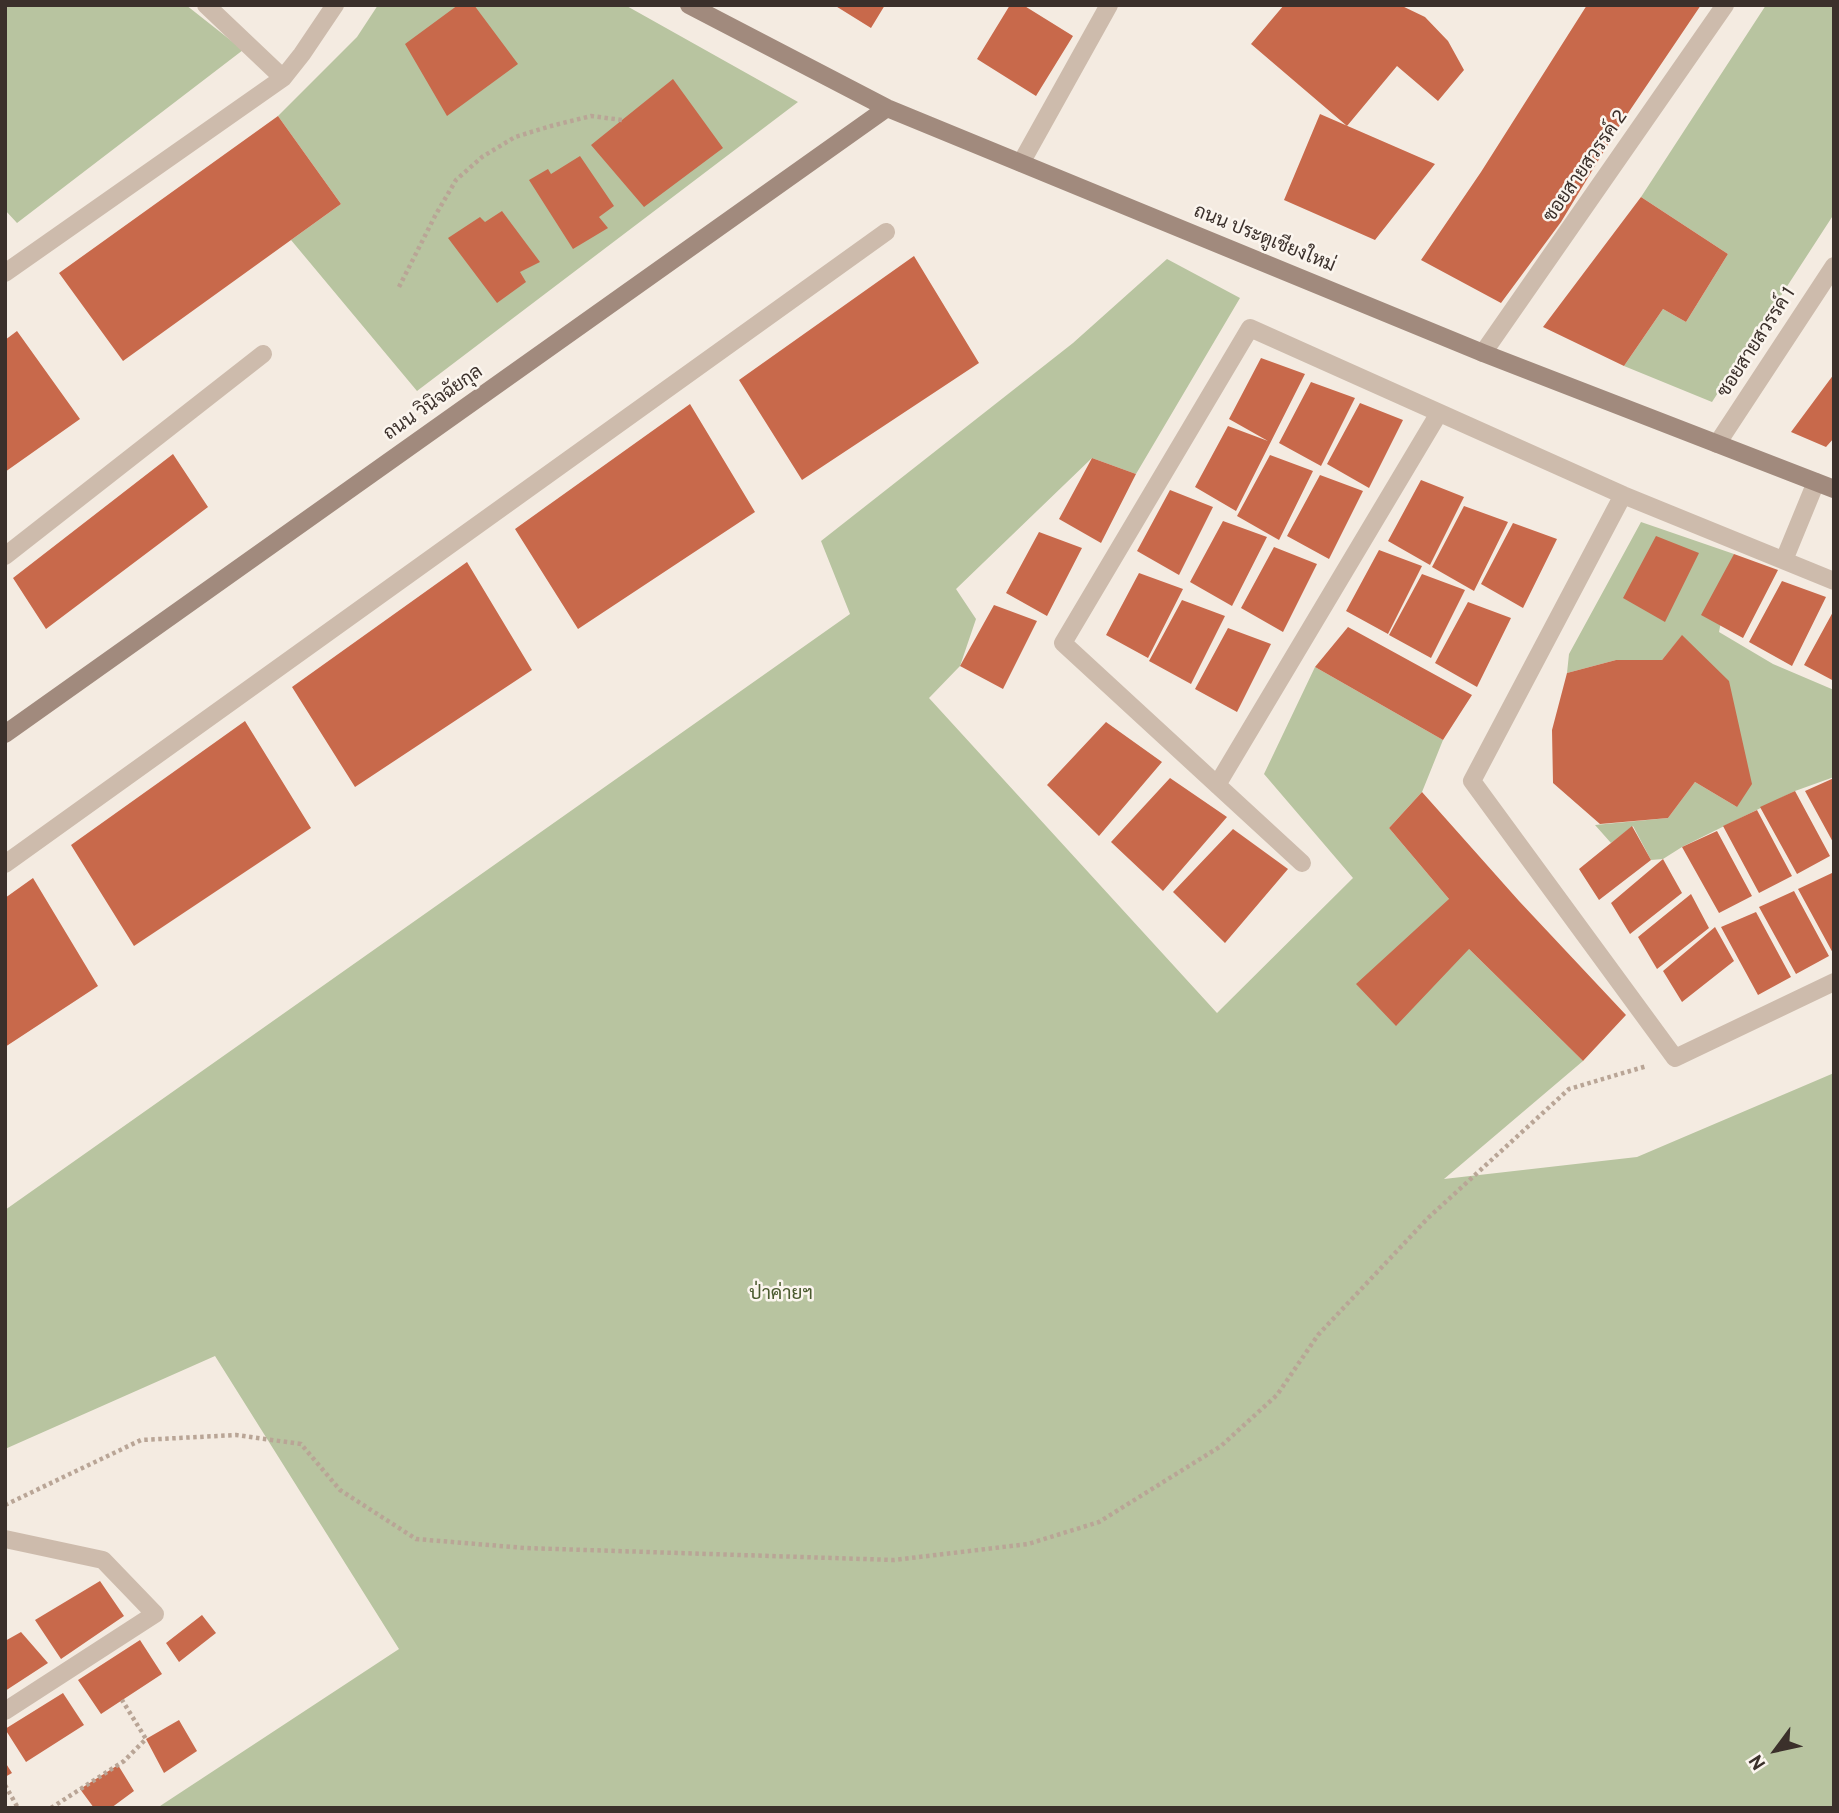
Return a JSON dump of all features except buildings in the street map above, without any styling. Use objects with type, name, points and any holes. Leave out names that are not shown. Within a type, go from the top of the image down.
[{"type":"main road","name":"ถนน ประตูเชียงใหม่","points":[[689,5],[887,108],[1483,353],[1834,489]]},
{"type":"main road","name":"ถนน วินิจฉัยกุล","points":[[5,734],[887,108]]},
{"type":"lane","points":[[206,5],[283,78]]},
{"type":"lane","points":[[8,267],[283,78],[335,5]]},
{"type":"lane","points":[[1021,163],[1109,5]]},
{"type":"lane","name":"ซอยสายสวรรค์ 2","points":[[1483,353],[1725,5]]},
{"type":"lane","points":[[5,864],[886,232]]},
{"type":"lane","name":"ซอยสายสวรรค์ 1","points":[[1717,444],[1834,266]]},
{"type":"lane","points":[[1302,863],[1063,643],[1250,328],[1623,495],[1834,581]]},
{"type":"lane","points":[[5,556],[263,354]]},
{"type":"lane","points":[[1217,785],[1439,413]]},
{"type":"lane","points":[[1784,560],[1815,482]]},
{"type":"lane","points":[[1623,495],[1472,781],[1675,1058],[1834,982]]},
{"type":"lane","points":[[5,1539],[103,1560],[155,1614],[5,1712]]},
{"type":"path","points":[[399,287],[456,180],[482,158],[515,137],[551,126],[591,116],[622,120]]},
{"type":"path","points":[[5,1505],[141,1440],[236,1435],[301,1444],[340,1490],[416,1539],[525,1548],[894,1560],[1028,1544],[1099,1522],[1221,1446],[1277,1395],[1318,1335],[1428,1218],[1569,1089],[1675,1058]]},
{"type":"path","points":[[51,1808],[124,1761],[146,1739],[122,1700]]},
{"type":"path","points":[[5,1785],[18,1808]]},
{"type":"green space","points":[[5,5],[186,5],[243,50],[17,223],[5,210]]},
{"type":"green space","points":[[378,5],[625,5],[798,102],[417,391],[291,240],[341,204],[278,116],[357,37]]},
{"type":"green space","points":[[1766,5],[1834,5],[1834,214],[1712,402],[1624,366],[1663,309],[1686,322],[1728,254],[1641,197]]},
{"type":"green space","name":"ป่าค่ายฯ","points":[[1167,259],[1240,298],[1136,474],[1092,458],[956,589],[976,619],[960,666],[929,698],[1217,1013],[1353,878],[1264,774],[1315,667],[1443,740],[1422,792],[1389,828],[1449,899],[1469,949],[1583,1061],[1444,1179],[1637,1157],[1834,1073],[1834,1808],[157,1808],[399,1649],[215,1356],[5,1449],[5,1210],[850,614],[821,541],[1073,343]]},
{"type":"green space","points":[[1641,522],[1734,554],[1719,632],[1773,664],[1834,690],[1834,777],[1795,791],[1663,859],[1651,860],[1633,826],[1611,843],[1595,825],[1668,818],[1695,782],[1737,807],[1682,636],[1662,660],[1616,660],[1567,673],[1569,654]]}]
